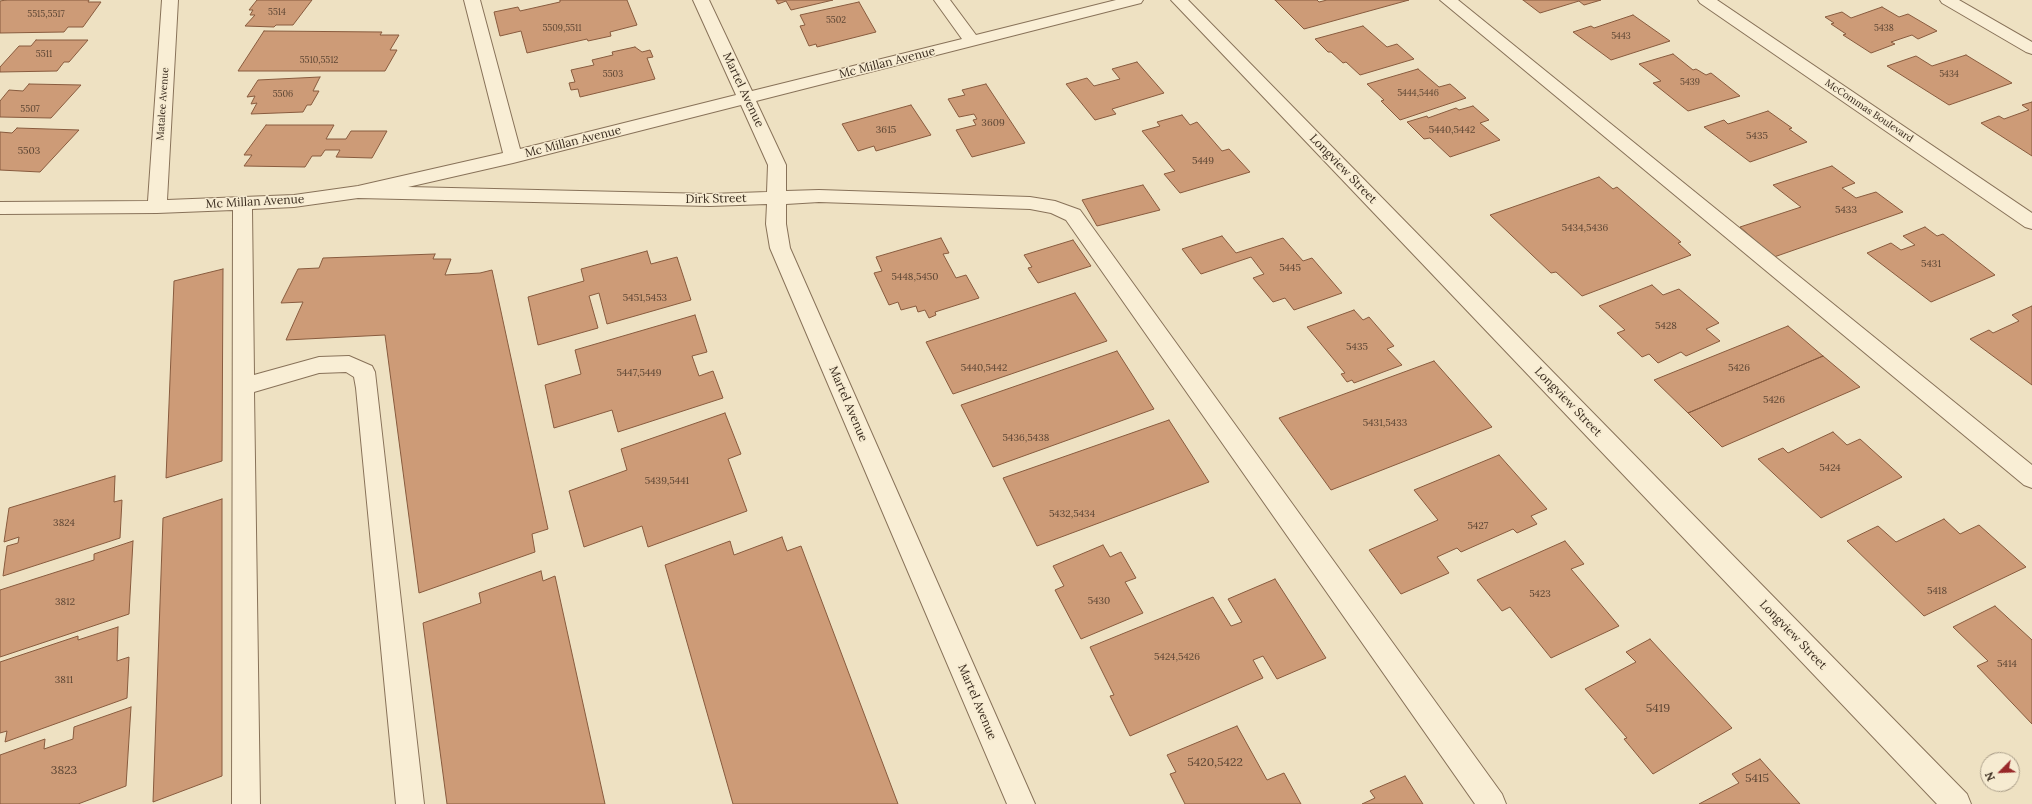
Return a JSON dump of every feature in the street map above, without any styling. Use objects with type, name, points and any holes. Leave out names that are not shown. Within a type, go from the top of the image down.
[{"type":"street","name":"Matalee Avenue","points":[[157,207],[170,0]]},
{"type":"street","points":[[472,0],[513,157]]},
{"type":"street","name":"Martel Avenue","points":[[702,0],[777,165],[776,224],[780,248],[1021,804]]},
{"type":"street","points":[[942,0],[972,41]]},
{"type":"street","name":"Mc Millan Avenue","points":[[0,208],[157,207],[294,201],[358,192],[483,165],[1135,0]]},
{"type":"street","name":"Longview Street","points":[[1179,0],[1957,804]]},
{"type":"street","points":[[1448,0],[2032,478]]},
{"type":"street","name":"McCommas Boulevard","points":[[1706,0],[2032,222]]},
{"type":"street","points":[[1948,0],[2032,49]]},
{"type":"street","points":[[483,165],[491,194]]},
{"type":"street","name":"Dirk Street","points":[[358,192],[710,200],[819,196],[1030,203],[1055,207],[1073,215],[1492,804]]},
{"type":"street","points":[[242,203],[242,387],[246,804]]},
{"type":"street","points":[[242,387],[319,365],[349,364],[364,372],[367,388],[410,804]]},
{"type":"building","points":[[89,0],[88,2],[101,2],[83,27],[68,27],[64,32],[0,33],[0,1]]},
{"type":"building","points":[[257,0],[312,0],[293,25],[276,25],[274,27],[245,26],[255,15],[250,15],[253,10],[249,10]]},
{"type":"building","points":[[560,0],[627,0],[637,25],[610,32],[611,36],[588,41],[587,39],[527,53],[521,31],[500,36],[494,12],[518,7],[520,11],[560,2]]},
{"type":"building","points":[[776,0],[833,0],[791,10],[786,1],[778,4]]},
{"type":"building","points":[[1275,0],[1317,0],[1319,2],[1327,0],[1409,0],[1304,29]]},
{"type":"building","points":[[1523,0],[1601,0],[1584,5],[1579,1],[1540,13]]},
{"type":"building","points":[[859,2],[876,32],[817,47],[816,44],[809,46],[800,26],[805,25],[800,15]]},
{"type":"building","points":[[1882,7],[1899,17],[1908,14],[1937,31],[1918,39],[1912,35],[1891,42],[1895,44],[1871,53],[1843,35],[1846,34],[1831,24],[1834,23],[1825,17],[1842,12],[1851,18]]},
{"type":"building","points":[[1633,15],[1670,41],[1611,60],[1573,32],[1591,26],[1594,28]]},
{"type":"building","points":[[1363,26],[1387,47],[1397,44],[1414,59],[1360,75],[1346,62],[1343,63],[1331,52],[1328,52],[1315,39]]},
{"type":"building","points":[[264,31],[382,32],[380,35],[399,35],[390,50],[397,50],[385,71],[238,71]]},
{"type":"building","points":[[36,40],[88,40],[69,62],[64,62],[57,71],[0,72],[0,67],[19,46],[31,46]]},
{"type":"building","points":[[635,47],[642,52],[650,50],[653,57],[647,58],[655,79],[580,97],[578,89],[571,90],[569,83],[575,82],[571,70],[594,65],[592,60],[613,55],[612,52]]},
{"type":"building","points":[[1673,54],[1693,70],[1696,69],[1706,75],[1711,73],[1740,96],[1688,111],[1653,83],[1661,81],[1639,64]]},
{"type":"building","points":[[1966,55],[2012,83],[1949,105],[1887,66],[1916,56],[1932,66]]},
{"type":"building","points":[[1137,62],[1164,93],[1112,109],[1116,114],[1095,120],[1066,84],[1087,78],[1094,86],[1120,79],[1112,69]]},
{"type":"building","points":[[1418,69],[1439,87],[1450,84],[1466,98],[1400,120],[1381,101],[1384,100],[1367,84]]},
{"type":"building","points":[[320,77],[313,91],[319,91],[311,105],[307,105],[303,112],[251,114],[257,103],[251,104],[255,96],[247,97],[258,80]]},
{"type":"building","points":[[29,84],[81,85],[51,118],[0,117],[0,101],[9,90],[23,91]]},
{"type":"building","points":[[986,84],[1025,143],[972,157],[956,130],[976,125],[973,120],[977,119],[974,114],[959,117],[948,99],[965,95],[962,90]]},
{"type":"building","points":[[2032,102],[2032,156],[1981,123],[1999,116],[2004,119],[2029,110],[2022,105]]},
{"type":"building","points":[[911,105],[931,135],[876,151],[874,146],[858,151],[842,124]]},
{"type":"building","points":[[1473,106],[1489,120],[1480,123],[1500,140],[1450,157],[1430,138],[1424,139],[1407,122],[1427,116],[1428,118],[1456,108],[1459,110]]},
{"type":"building","points":[[1768,111],[1792,128],[1789,129],[1807,142],[1750,162],[1704,127],[1724,120],[1728,124]]},
{"type":"building","points":[[1182,115],[1190,125],[1197,122],[1222,151],[1229,149],[1250,172],[1180,193],[1164,174],[1175,171],[1142,131],[1160,126],[1157,122]]},
{"type":"building","points":[[266,125],[334,125],[326,139],[346,139],[351,131],[387,131],[372,158],[336,157],[340,150],[325,150],[321,156],[312,156],[305,167],[244,166],[252,155],[244,155]]},
{"type":"building","points":[[17,128],[79,130],[40,172],[0,170],[0,132],[12,133]]},
{"type":"building","points":[[1832,166],[1855,183],[1842,188],[1856,198],[1876,192],[1903,212],[1774,257],[1740,227],[1801,207],[1773,185]]},
{"type":"building","points":[[1599,177],[1613,189],[1617,187],[1681,242],[1678,243],[1691,255],[1582,296],[1556,272],[1551,273],[1490,215]]},
{"type":"building","points":[[1143,185],[1160,210],[1097,226],[1082,200]]},
{"type":"building","points":[[1925,227],[1937,236],[1943,234],[1995,275],[1931,302],[1867,253],[1891,243],[1901,250],[1915,245],[1903,236]]},
{"type":"building","points":[[1222,236],[1236,253],[1283,238],[1303,261],[1312,258],[1342,293],[1294,310],[1285,298],[1273,302],[1253,278],[1264,274],[1251,257],[1201,274],[1182,249]]},
{"type":"building","points":[[941,238],[949,253],[943,254],[956,278],[966,275],[979,298],[935,312],[936,315],[929,318],[925,310],[918,312],[916,306],[901,310],[898,302],[889,305],[874,273],[882,271],[876,257]]},
{"type":"building","points":[[1073,240],[1091,266],[1038,283],[1028,268],[1032,267],[1024,255]]},
{"type":"building","points":[[647,251],[651,264],[677,257],[691,300],[607,324],[599,293],[589,296],[598,328],[538,345],[528,297],[584,281],[581,269]]},
{"type":"building","points":[[435,254],[433,259],[451,259],[445,275],[480,273],[492,270],[548,529],[532,534],[535,552],[419,593],[385,335],[286,340],[303,302],[281,303],[298,269],[319,268],[323,258]]},
{"type":"building","points":[[223,269],[222,461],[166,478],[174,281]]},
{"type":"building","points":[[1652,285],[1663,295],[1679,289],[1719,323],[1706,329],[1720,341],[1686,356],[1681,352],[1658,363],[1649,354],[1642,357],[1617,333],[1625,330],[1599,306]]},
{"type":"building","points":[[1075,293],[1107,341],[953,394],[926,342]]},
{"type":"building","points":[[2032,306],[2032,385],[1970,339],[1989,330],[1993,333],[2019,321],[2012,315]]},
{"type":"building","points":[[1354,310],[1363,320],[1369,317],[1394,346],[1387,349],[1402,365],[1354,383],[1352,380],[1347,382],[1341,374],[1345,373],[1307,327]]},
{"type":"building","points":[[695,315],[707,352],[692,356],[699,376],[713,371],[723,398],[618,432],[612,410],[554,428],[545,385],[581,374],[575,350]]},
{"type":"building","points":[[1788,326],[1823,356],[1688,413],[1654,380]]},
{"type":"building","points":[[1117,351],[1154,409],[993,467],[961,405]]},
{"type":"building","points":[[1823,356],[1860,387],[1722,447],[1688,413]]},
{"type":"building","points":[[1434,361],[1492,427],[1331,490],[1279,418]]},
{"type":"building","points":[[725,413],[741,454],[728,459],[747,511],[648,547],[642,526],[584,547],[569,491],[627,470],[621,449]]},
{"type":"building","points":[[1169,420],[1209,482],[1037,546],[1003,478]]},
{"type":"building","points":[[1833,432],[1847,445],[1860,439],[1902,477],[1821,518],[1758,459],[1783,448],[1788,453]]},
{"type":"building","points":[[1499,455],[1547,509],[1531,516],[1537,524],[1517,533],[1513,529],[1461,552],[1457,548],[1437,557],[1449,573],[1401,594],[1369,550],[1438,520],[1414,490]]},
{"type":"building","points":[[115,476],[114,502],[122,500],[120,538],[3,576],[7,546],[18,543],[19,537],[4,542],[9,508]]},
{"type":"building","points":[[222,499],[222,776],[153,802],[163,518]]},
{"type":"building","points":[[1944,519],[1960,534],[1979,525],[2026,567],[1924,616],[1847,541],[1878,526],[1896,542]]},
{"type":"building","points":[[782,537],[787,551],[801,546],[898,804],[733,804],[665,565],[730,541],[734,555]]},
{"type":"building","points":[[133,541],[129,614],[0,657],[0,590],[94,560],[94,554]]},
{"type":"building","points":[[1565,541],[1584,564],[1571,569],[1619,626],[1551,658],[1510,607],[1502,611],[1477,580]]},
{"type":"building","points":[[1103,545],[1110,557],[1121,552],[1136,578],[1125,582],[1143,613],[1081,639],[1055,590],[1064,586],[1053,566]]},
{"type":"building","points":[[541,571],[543,581],[555,576],[605,804],[447,804],[423,623],[481,603],[479,593]]},
{"type":"building","points":[[1275,579],[1326,658],[1277,679],[1263,656],[1253,660],[1263,678],[1130,736],[1110,696],[1114,695],[1090,647],[1213,597],[1231,626],[1242,622],[1228,599]]},
{"type":"building","points":[[1995,606],[2032,640],[2032,724],[1977,666],[1988,661],[1953,627]]},
{"type":"building","points":[[118,627],[117,661],[129,657],[127,698],[5,742],[7,731],[0,733],[0,662],[78,636],[78,640]]},
{"type":"building","points":[[1650,639],[1732,728],[1653,774],[1624,739],[1627,738],[1585,689],[1636,662],[1626,652]]},
{"type":"building","points":[[131,707],[126,786],[78,804],[0,804],[0,755],[45,739],[44,749],[73,739],[74,727]]},
{"type":"building","points":[[1237,726],[1267,780],[1284,773],[1301,804],[1185,804],[1170,774],[1176,772],[1167,755]]},
{"type":"building","points":[[1760,759],[1800,804],[1699,804],[1739,783],[1732,774]]},
{"type":"building","points":[[1405,776],[1423,804],[1362,804],[1375,798],[1370,791]]}]
